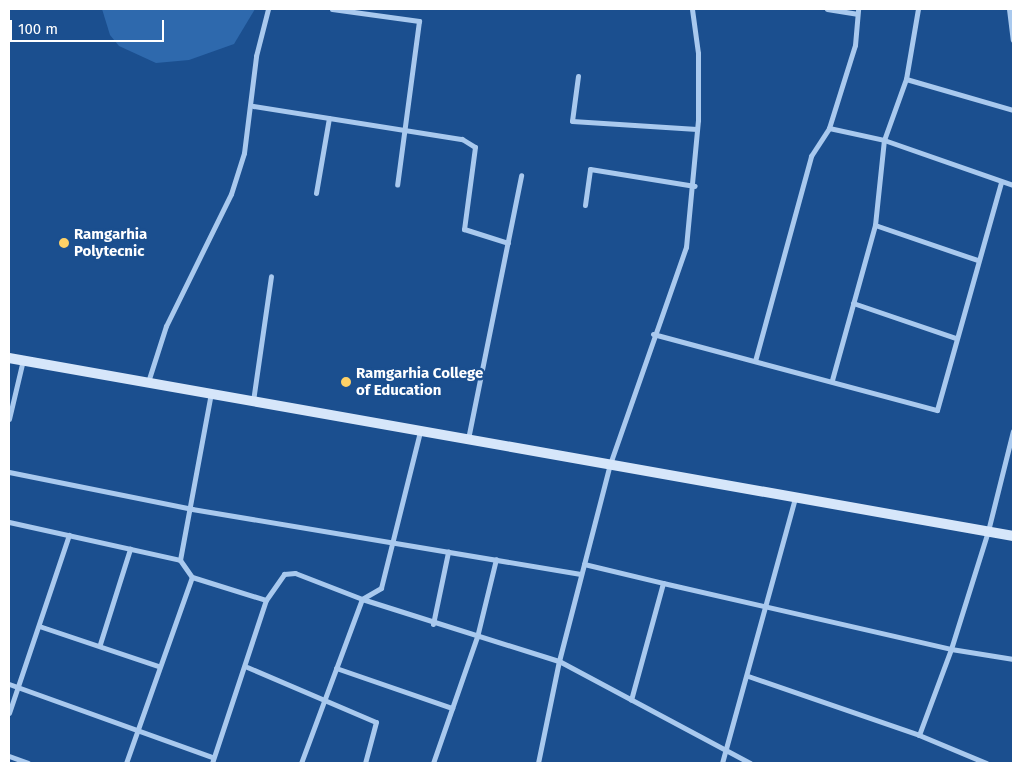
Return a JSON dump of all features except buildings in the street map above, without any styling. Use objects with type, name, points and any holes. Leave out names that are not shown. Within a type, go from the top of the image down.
[{"type":"main road","points":[[9,358],[1013,536]]},
{"type":"street","points":[[148,382],[166,326],[231,194],[253,106],[256,56],[268,9]]},
{"type":"street","points":[[332,9],[419,21],[397,184]]},
{"type":"street","points":[[538,763],[558,661],[610,464],[653,334],[686,247],[695,186],[697,129],[698,53],[692,9]]},
{"type":"street","points":[[755,361],[811,156],[829,128],[855,45],[857,11],[827,9]]},
{"type":"street","points":[[832,380],[875,225],[884,140],[906,79],[918,9]]},
{"type":"street","points":[[1009,9],[1013,40]]},
{"type":"street","points":[[578,76],[572,121],[697,129]]},
{"type":"street","points":[[906,79],[1013,110]]},
{"type":"street","points":[[253,106],[462,139],[475,147],[464,229],[508,243]]},
{"type":"street","points":[[316,193],[329,118]]},
{"type":"street","points":[[829,128],[884,140],[1013,185]]},
{"type":"street","points":[[585,205],[590,169],[695,186]]},
{"type":"street","points":[[468,439],[521,175]]},
{"type":"street","points":[[653,334],[832,380],[937,410],[977,260],[1001,182]]},
{"type":"street","points":[[875,225],[977,260]]},
{"type":"street","points":[[253,401],[271,276]]},
{"type":"street","points":[[852,303],[956,338]]},
{"type":"street","points":[[9,419],[23,360]]},
{"type":"street","points":[[180,560],[192,509],[211,394]]},
{"type":"street","points":[[301,763],[362,599],[382,588],[420,431]]},
{"type":"street","points":[[919,735],[951,649],[988,531],[1013,431]]},
{"type":"street","points":[[9,472],[192,509],[581,574]]},
{"type":"street","points":[[722,763],[748,676],[795,497]]},
{"type":"street","points":[[9,522],[180,560],[192,577],[266,600]]},
{"type":"street","points":[[9,713],[69,535]]},
{"type":"street","points":[[100,644],[130,549]]},
{"type":"street","points":[[433,624],[448,552]]},
{"type":"street","points":[[433,763],[477,637],[496,559]]},
{"type":"street","points":[[584,564],[951,649],[1013,659]]},
{"type":"street","points":[[212,763],[212,757],[247,667],[266,600],[284,574],[295,573],[433,624],[558,661],[726,752],[750,763]]},
{"type":"street","points":[[126,763],[158,666],[192,577]]},
{"type":"street","points":[[631,700],[663,583]]},
{"type":"street","points":[[39,626],[100,644],[158,666]]},
{"type":"street","points":[[247,667],[376,722],[365,763]]},
{"type":"street","points":[[336,668],[452,708]]},
{"type":"street","points":[[748,676],[919,735],[986,763]]},
{"type":"street","points":[[9,684],[212,757]]},
{"type":"street","points":[[9,756],[28,763]]},
{"type":"shaded area","points":[[102,9],[255,9],[234,44],[189,60],[156,63],[119,46],[110,35]]},
{"type":"place","name":"Ramgarhia Polytecnic","points":[[64,243]]},
{"type":"place","name":"Ramgarhia College of Education","points":[[346,382]]}]
